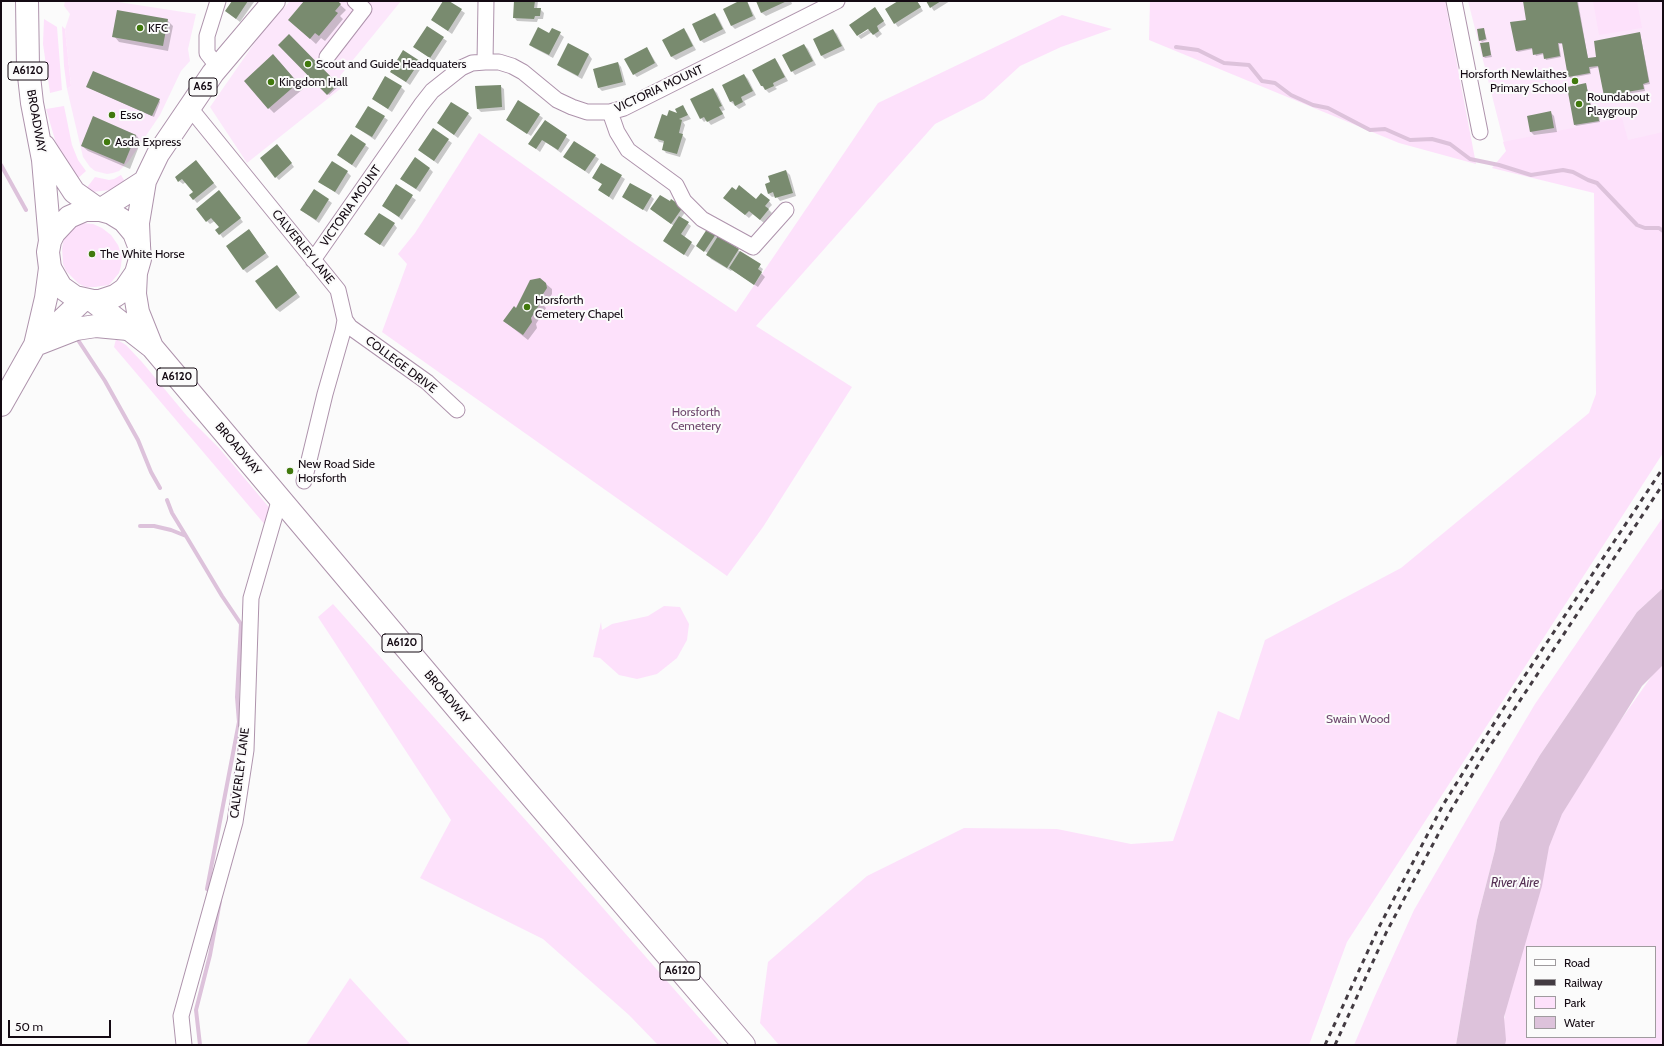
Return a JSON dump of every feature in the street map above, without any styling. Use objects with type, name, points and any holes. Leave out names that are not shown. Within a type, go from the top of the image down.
[{"type":"main road","name":"BROADWAY","points":[[27,1],[28,67],[32,103],[40,140],[50,241]]},
{"type":"main road","name":"A65","points":[[139,246],[138,223],[144,180],[158,154],[218,67],[274,1]]},
{"type":"main road","name":"A6120","points":[[40,140],[74,192],[99,210]]},
{"type":"main road","name":"A65","points":[[99,210],[144,180]]},
{"type":"main road","points":[[2,401],[35,345],[46,298],[50,268],[48,252],[50,241],[54,233],[69,217],[85,210],[99,210],[112,213],[124,221],[134,232],[139,246],[140,259],[136,273],[125,290],[115,296],[100,301],[88,301],[75,297],[61,287],[50,268]]},
{"type":"main road","name":"A6120","points":[[136,273],[135,294],[138,312],[152,347]]},
{"type":"main road","name":"A6120","points":[[88,301],[152,347]]},
{"type":"main road","points":[[35,345],[88,301]]},
{"type":"main road","points":[[35,345],[76,329],[96,326],[128,329]]},
{"type":"main road","name":"BROADWAY","points":[[152,347],[524,788],[744,1045]]},
{"type":"street","points":[[218,1],[207,36],[207,53],[218,67]]},
{"type":"street","points":[[328,57],[364,9],[355,1]]},
{"type":"street","points":[[485,62],[486,1]]},
{"type":"street","name":"VICTORIA MOUNT","points":[[313,260],[432,91],[461,68],[472,63],[499,62],[512,66],[523,72],[558,100],[572,107],[587,112],[610,112],[624,108],[836,1]]},
{"type":"street","points":[[1454,1],[1480,132]]},
{"type":"street","name":"CALVERLEY LANE","points":[[190,108],[338,290],[345,320],[304,481]]},
{"type":"street","points":[[610,112],[618,132],[628,150],[676,185],[684,201],[702,219],[753,247],[786,210]]},
{"type":"street","name":"COLLEGE DRIVE","points":[[345,320],[350,327],[427,382],[457,410]]},
{"type":"street","name":"CALVERLEY LANE","points":[[184,1045],[181,1016],[235,822],[246,750],[251,598],[280,498]]},
{"type":"shaded area","points":[[65,1],[112,1],[196,14],[188,49],[190,61],[181,71],[160,115],[129,161],[119,171],[113,173],[107,174],[95,171],[83,157],[67,89],[71,86],[65,29],[70,14],[64,6]]},
{"type":"shaded area","points":[[290,1],[401,1],[340,76],[345,85],[247,163],[210,107],[260,35]]},
{"type":"shaded area","name":"Horsforth Newlaithes Primary School","points":[[1468,1],[1663,1],[1663,204],[1506,151]]},
{"type":"green space","points":[[1150,1],[1445,1],[1476,164],[1399,143],[1149,40]]},
{"type":"green space","points":[[1593,1],[1637,1],[1642,28],[1599,35]]},
{"type":"green space","name":"Horsforth Cemetery","points":[[1062,15],[1112,29],[1061,47],[1020,66],[984,99],[935,124],[756,326],[852,387],[763,527],[727,576],[382,332],[407,264],[398,254],[415,233],[479,133],[629,240],[736,312],[878,103]]},
{"type":"green space","points":[[44,19],[57,27],[62,90],[50,93],[43,44]]},
{"type":"green space","points":[[62,26],[65,29],[71,86],[67,89],[64,66]]},
{"type":"green space","points":[[64,106],[72,145],[78,160],[86,171],[75,181],[58,150],[46,109]]},
{"type":"green space","name":"Swain Wood","points":[[1622,118],[1628,140],[1663,132],[1663,453],[1347,942],[1309,1045],[779,1045],[760,1023],[768,962],[867,876],[964,828],[1057,829],[1131,844],[1173,841],[1218,711],[1239,720],[1265,640],[1401,568],[1589,413],[1596,394],[1594,193],[1492,168],[1506,151],[1503,142]]},
{"type":"green space","points":[[121,175],[124,180],[110,190],[92,192],[85,190],[95,177],[109,180]]},
{"type":"green space","points":[[83,223],[93,224],[102,228],[111,235],[118,245],[122,256],[121,266],[119,273],[109,285],[86,287],[79,284],[66,271],[63,264],[62,248],[64,238],[74,225]]},
{"type":"green space","points":[[116,339],[126,345],[142,362],[187,416],[219,448],[273,512],[266,526],[114,347]]},
{"type":"green space","points":[[1663,517],[1663,588],[1637,612],[1540,755],[1500,822],[1495,850],[1477,920],[1456,1045],[1354,1045],[1414,910],[1471,812],[1535,704]]},
{"type":"green space","points":[[333,604],[546,843],[723,1045],[658,1045],[629,1015],[543,939],[420,878],[451,820],[318,617]]},
{"type":"green space","points":[[664,606],[680,607],[689,624],[687,640],[677,658],[657,674],[637,679],[619,675],[600,658],[593,657],[601,622],[602,630],[612,624],[648,616]]},
{"type":"green space","points":[[1663,660],[1663,1045],[1501,1045],[1511,963],[1534,854],[1613,731]]},
{"type":"green space","points":[[350,978],[411,1045],[306,1045]]},
{"type":"water","name":"River Aire","points":[[1663,588],[1663,665],[1642,686],[1562,814],[1549,847],[1542,886],[1504,1017],[1505,1045],[1456,1045],[1477,920],[1495,850],[1500,822],[1540,755],[1637,612]]},
{"type":"building","points":[[232,1],[248,1],[236,19],[225,11]]},
{"type":"building","points":[[304,1],[338,1],[341,4],[335,11],[338,13],[319,36],[315,33],[310,39],[288,20]]},
{"type":"building","points":[[443,1],[449,1],[462,9],[448,31],[431,20]]},
{"type":"building","points":[[514,1],[535,1],[534,8],[541,8],[540,16],[535,16],[534,19],[513,18]]},
{"type":"building","points":[[739,1],[747,1],[753,16],[731,26],[723,9]]},
{"type":"building","points":[[756,1],[787,1],[761,13]]},
{"type":"building","points":[[898,1],[917,1],[921,7],[894,24],[885,9]]},
{"type":"building","points":[[926,1],[941,1],[930,8]]},
{"type":"building","points":[[1523,1],[1577,1],[1588,58],[1596,57],[1594,41],[1640,32],[1649,82],[1643,84],[1644,89],[1604,96],[1598,66],[1589,67],[1590,73],[1568,77],[1562,43],[1558,43],[1560,56],[1544,59],[1543,53],[1533,55],[1532,48],[1516,51],[1510,22],[1526,20]]},
{"type":"building","points":[[875,7],[884,21],[877,26],[879,31],[873,35],[868,29],[857,36],[849,25]]},
{"type":"building","name":"KFC","points":[[117,10],[168,19],[163,46],[112,37]]},
{"type":"building","points":[[715,13],[723,29],[700,41],[692,24]]},
{"type":"building","points":[[427,26],[444,37],[430,58],[413,47]]},
{"type":"building","points":[[538,27],[549,33],[552,28],[561,32],[549,55],[529,45]]},
{"type":"building","points":[[684,28],[693,46],[671,57],[662,40]]},
{"type":"building","points":[[1484,28],[1486,39],[1479,41],[1477,29]]},
{"type":"building","points":[[833,29],[842,46],[821,56],[813,39]]},
{"type":"building","name":"Scout and Guide Headquaters","points":[[289,34],[338,84],[327,95],[278,45]]},
{"type":"building","points":[[1489,42],[1491,55],[1483,57],[1480,43]]},
{"type":"building","points":[[568,43],[589,54],[578,76],[557,65]]},
{"type":"building","points":[[804,44],[813,61],[791,72],[782,55]]},
{"type":"building","points":[[647,47],[655,63],[633,75],[624,59]]},
{"type":"building","points":[[403,50],[420,61],[406,82],[390,72]]},
{"type":"building","name":"Kingdom Hall","points":[[273,54],[298,83],[268,109],[244,81]]},
{"type":"building","points":[[775,58],[785,77],[773,83],[774,86],[765,90],[752,70]]},
{"type":"building","points":[[618,62],[623,82],[598,88],[593,69]]},
{"type":"building","points":[[93,71],[160,99],[152,116],[86,87]]},
{"type":"building","points":[[744,74],[753,91],[741,97],[743,102],[735,106],[733,101],[730,102],[722,85]]},
{"type":"building","points":[[385,76],[402,86],[388,109],[372,99]]},
{"type":"building","points":[[1586,83],[1591,108],[1597,107],[1599,121],[1574,125],[1567,87]]},
{"type":"building","points":[[501,85],[502,107],[477,109],[475,86]]},
{"type":"building","points":[[713,88],[722,106],[719,107],[723,114],[707,122],[704,117],[700,119],[690,99]]},
{"type":"building","points":[[518,100],[540,114],[527,134],[506,120]]},
{"type":"building","points":[[451,102],[469,113],[454,135],[437,123]]},
{"type":"building","points":[[683,105],[688,115],[679,119],[682,120],[679,133],[683,134],[677,154],[662,150],[664,141],[654,138],[662,114],[667,116],[669,110],[677,113],[675,109]]},
{"type":"building","points":[[368,106],[385,116],[372,137],[355,127]]},
{"type":"building","points":[[1551,111],[1554,128],[1530,132],[1527,116]]},
{"type":"building","points":[[93,116],[136,135],[124,164],[81,146]]},
{"type":"building","points":[[545,120],[567,135],[558,150],[542,140],[536,149],[528,144]]},
{"type":"building","points":[[433,128],[449,139],[434,161],[418,150]]},
{"type":"building","points":[[351,134],[366,144],[352,165],[337,155]]},
{"type":"building","points":[[574,141],[596,155],[585,171],[563,157]]},
{"type":"building","points":[[277,144],[292,163],[275,178],[260,158]]},
{"type":"building","points":[[415,157],[430,168],[416,189],[400,179]]},
{"type":"building","points":[[196,160],[214,183],[193,200],[189,195],[193,192],[182,179],[178,182],[175,177]]},
{"type":"building","points":[[332,161],[348,171],[335,192],[318,182]]},
{"type":"building","points":[[601,163],[622,175],[609,197],[598,190],[602,184],[592,178]]},
{"type":"building","points":[[786,170],[793,193],[775,198],[773,192],[768,194],[765,184],[770,182],[768,176]]},
{"type":"building","points":[[630,183],[652,195],[643,210],[622,197]]},
{"type":"building","points":[[396,184],[413,195],[399,217],[382,206]]},
{"type":"building","points":[[739,185],[756,199],[761,193],[770,200],[765,206],[769,209],[760,220],[749,211],[745,215],[723,198],[732,187],[736,190]]},
{"type":"building","points":[[314,189],[329,199],[316,220],[300,210]]},
{"type":"building","points":[[219,190],[241,218],[219,235],[215,230],[219,227],[211,218],[206,222],[196,209]]},
{"type":"building","points":[[660,195],[670,201],[671,199],[683,207],[671,224],[650,209]]},
{"type":"building","points":[[379,213],[395,223],[380,245],[364,234]]},
{"type":"building","points":[[679,216],[689,222],[681,234],[692,242],[684,255],[663,241]]},
{"type":"building","points":[[249,229],[266,253],[243,270],[226,246]]},
{"type":"building","points":[[707,229],[716,234],[704,252],[696,246]]},
{"type":"building","points":[[718,236],[739,249],[727,268],[706,255]]},
{"type":"building","points":[[740,251],[761,264],[758,269],[762,272],[754,285],[729,268]]},
{"type":"building","points":[[277,265],[297,293],[276,309],[255,281]]},
{"type":"building","name":"Horsforth Cemetery Chapel","points":[[540,278],[546,283],[547,288],[539,300],[541,302],[531,318],[532,322],[523,335],[503,321],[514,306],[516,308],[530,280]]},
{"type":"waterway","points":[[1176,47],[1198,50],[1224,63],[1249,65],[1262,81],[1275,83],[1291,95],[1313,105],[1328,108],[1370,130],[1385,129],[1410,140],[1432,139],[1450,144],[1470,159],[1499,165],[1531,175],[1563,170],[1573,172],[1597,183],[1637,225],[1645,228],[1659,228],[1663,231]]},
{"type":"waterway","points":[[1,165],[26,210]]},
{"type":"waterway","points":[[78,340],[105,381],[138,440],[151,472],[160,488]]},
{"type":"waterway","points":[[167,500],[172,513],[186,536]]},
{"type":"waterway","points":[[140,526],[154,526],[171,530],[186,536],[222,596],[241,624],[237,697],[239,722],[207,889]]},
{"type":"waterway","points":[[200,1045],[196,1010],[210,955],[220,901]]},
{"type":"railway","points":[[1325,1045],[1378,929],[1443,805],[1514,692],[1663,468]]},
{"type":"railway","points":[[1335,1045],[1386,933],[1451,810],[1486,752],[1663,484]]},
{"type":"place","name":"KFC","points":[[140,28]]},
{"type":"place","name":"Scout and Guide Headquaters","points":[[308,64]]},
{"type":"place","name":"Horsforth Newlaithes Primary School","points":[[1575,81]]},
{"type":"place","name":"Kingdom Hall","points":[[271,82]]},
{"type":"place","name":"Roundabout Playgroup","points":[[1579,104]]},
{"type":"place","name":"Esso","points":[[112,115]]},
{"type":"place","name":"Asda Express","points":[[107,142]]},
{"type":"place","name":"The White Horse","points":[[92,254]]},
{"type":"place","name":"Horsforth Cemetery Chapel","points":[[527,307]]},
{"type":"place","name":"New Road Side Horsforth","points":[[290,471]]}]
